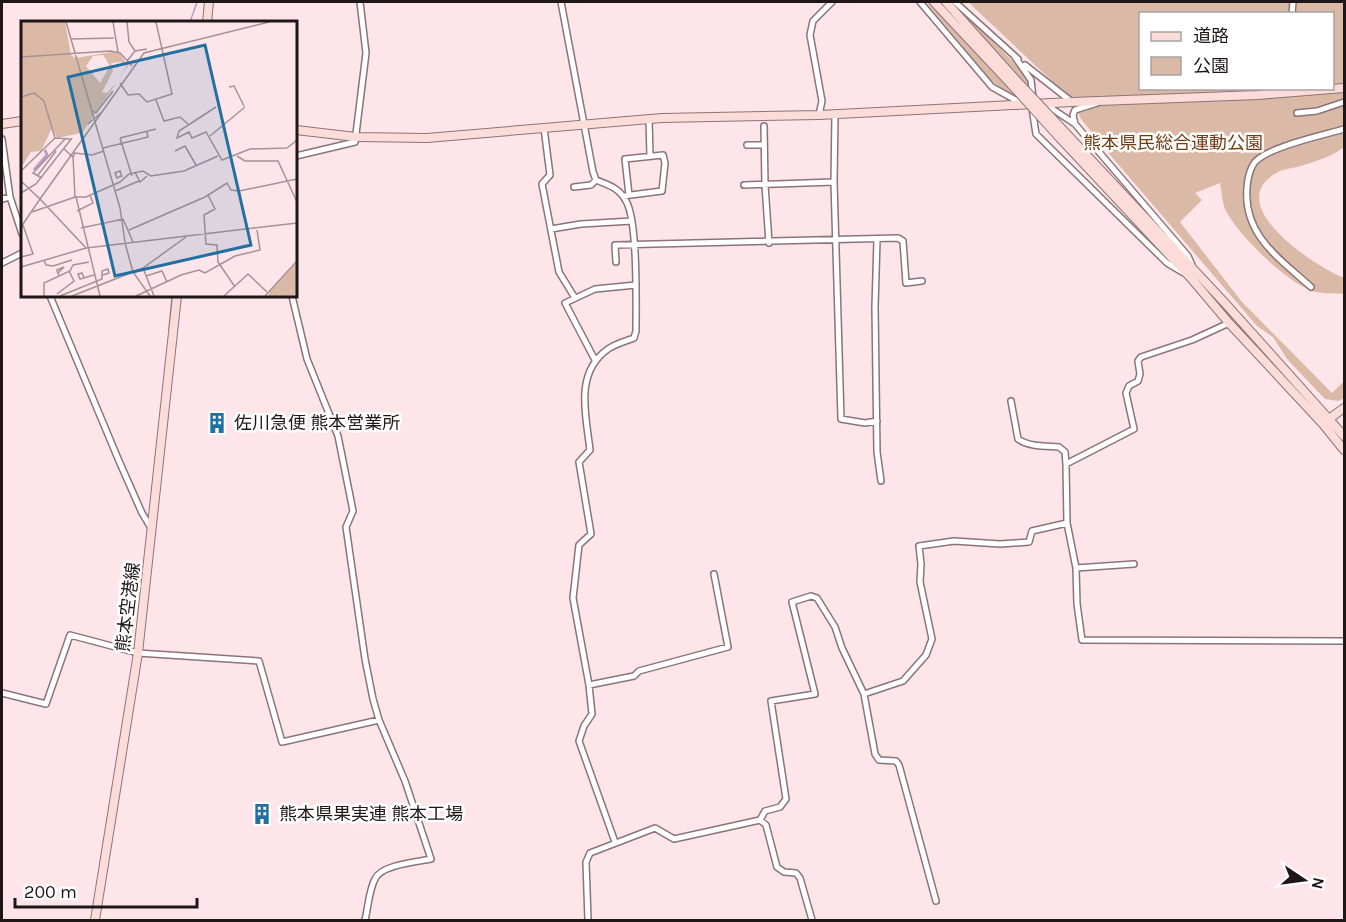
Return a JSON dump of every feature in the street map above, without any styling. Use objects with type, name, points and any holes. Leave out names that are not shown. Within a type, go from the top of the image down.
[{"type":"street","points":[[207,21],[209,2]]},
{"type":"street","points":[[297,156],[355,142],[366,53],[360,2]]},
{"type":"street","points":[[561,2],[583,124],[596,180]]},
{"type":"street","points":[[819,115],[822,101],[810,35],[813,21],[832,2]]},
{"type":"street","points":[[920,2],[992,87],[1028,104]]},
{"type":"street","points":[[934,2],[1012,81],[1193,274],[1326,421],[1344,450]]},
{"type":"street","points":[[946,2],[1012,81]]},
{"type":"street","points":[[955,2],[1015,57],[1072,102]]},
{"type":"street","points":[[1015,57],[1031,80],[1033,92],[1028,104],[1036,134],[1167,263],[1193,274]]},
{"type":"street","points":[[297,129],[356,137],[427,138],[649,119],[835,115],[1044,103],[1258,95],[1312,90]]},
{"type":"street","points":[[1075,124],[1073,115],[1075,110],[1104,101]]},
{"type":"street","points":[[1297,113],[1317,111],[1344,102]]},
{"type":"street","points":[[1044,103],[1075,124],[1188,256],[1193,274],[1229,323],[1326,421],[1344,436]]},
{"type":"street","points":[[835,115],[834,182],[841,419],[866,423],[877,421]]},
{"type":"street","points":[[649,119],[650,156]]},
{"type":"street","points":[[2,124],[21,121]]},
{"type":"street","points":[[764,126],[769,243]]},
{"type":"street","points":[[544,128],[550,175],[542,184],[559,272],[574,298]]},
{"type":"street","points":[[1311,287],[1262,243],[1250,219],[1246,197],[1247,180],[1254,162],[1273,151],[1344,129]]},
{"type":"street","points":[[2,139],[10,197],[21,231]]},
{"type":"street","points":[[747,145],[764,145]]},
{"type":"street","points":[[596,180],[613,186],[626,195],[662,191],[665,163],[663,155],[625,159],[626,195],[634,244],[636,331],[634,338],[609,348],[595,360],[586,378],[584,394],[590,450],[579,462],[591,534],[579,544],[573,598],[592,714],[584,726],[579,741],[615,842]]},
{"type":"street","points":[[574,187],[591,185],[596,180]]},
{"type":"street","points":[[744,185],[834,182]]},
{"type":"street","points":[[2,198],[10,197]]},
{"type":"street","points":[[551,229],[581,224],[632,221]]},
{"type":"street","points":[[616,262],[615,245],[769,243],[898,238],[903,241],[906,283],[922,281]]},
{"type":"street","points":[[877,240],[875,296],[877,452],[881,481]]},
{"type":"street","points":[[2,263],[21,254]]},
{"type":"street","points":[[595,360],[565,303],[595,290],[636,285]]},
{"type":"street","points":[[50,297],[142,513],[153,530]]},
{"type":"street","name":"熊本空港線","points":[[94,921],[138,653],[177,297]]},
{"type":"street","points":[[292,297],[307,359],[338,436],[353,511],[346,526],[365,658],[379,720],[405,781],[431,859],[387,868],[379,872],[374,880],[365,921]]},
{"type":"street","points":[[1066,464],[1134,429],[1126,393],[1129,387],[1138,381],[1140,374],[1138,361],[1141,357],[1192,340],[1229,323]]},
{"type":"street","points":[[1011,402],[1020,442],[1059,447],[1065,452],[1067,523],[1076,568],[1077,603],[1082,640],[1344,641]]},
{"type":"street","points":[[1326,421],[1344,408]]},
{"type":"street","points":[[864,694],[903,681],[926,655],[932,639],[920,582],[919,546],[954,541],[1000,544],[1029,542],[1032,531],[1067,523]]},
{"type":"street","points":[[1076,568],[1134,564]]},
{"type":"street","points":[[589,685],[634,676],[639,671],[728,647],[714,574]]},
{"type":"street","points":[[588,921],[586,862],[590,853],[655,828],[674,838],[760,820],[765,812],[780,807],[786,799],[771,701],[815,694],[792,602],[811,596],[817,597],[835,627],[842,648],[864,694],[875,754],[879,760],[896,762],[899,765],[936,901]]},
{"type":"street","points":[[2,693],[46,704],[70,635],[138,653],[259,661],[282,742],[379,720]]},
{"type":"street","points":[[760,820],[766,825],[777,867],[784,872],[796,873],[800,878],[812,921]]},
{"type":"green space","points":[[926,2],[929,2],[1017,96],[991,80]]},
{"type":"green space","points":[[949,2],[952,2],[1025,73],[1031,89]]},
{"type":"green space","name":"熊本県民総合運動公園","points":[[968,2],[1344,2],[1344,147],[1322,159],[1280,171],[1263,184],[1259,199],[1265,215],[1277,232],[1312,261],[1344,278],[1344,294],[1319,293],[1305,288],[1279,270],[1253,246],[1232,221],[1226,211],[1220,183],[1195,193],[1202,200],[1180,222],[1242,302],[1332,393],[1344,381],[1344,398],[1338,401],[1325,399],[1287,359],[1273,337],[1257,326],[1081,119],[1072,100]]},
{"type":"waterway","points":[[190,21],[197,2]]},
{"type":"waterway","points":[[169,329],[172,297]]},
{"type":"place","name":"佐川急便 熊本営業所","points":[[217,423]]},
{"type":"place","name":"熊本県果実連 熊本工場","points":[[262,814]]}]
